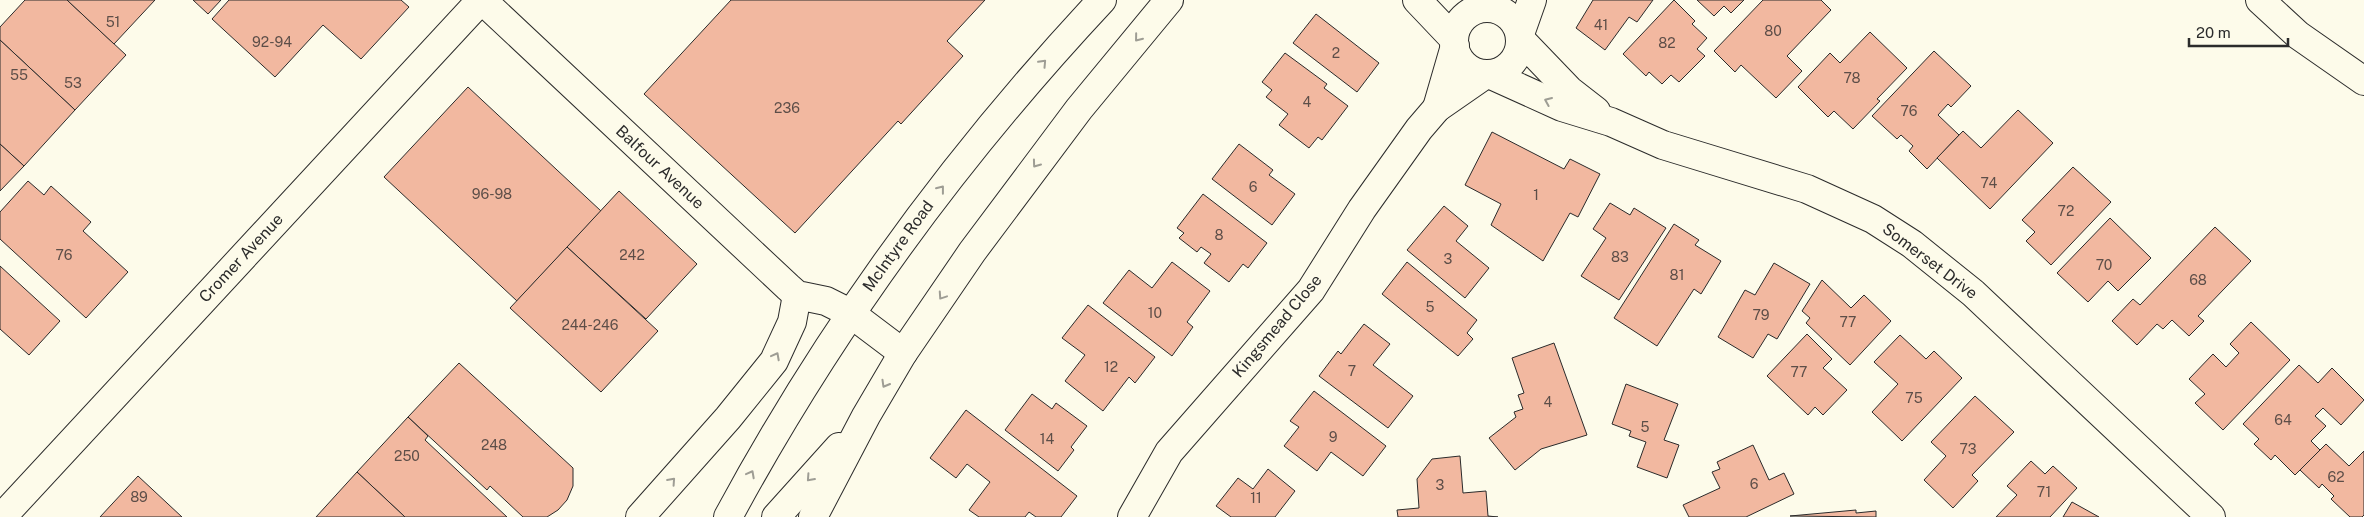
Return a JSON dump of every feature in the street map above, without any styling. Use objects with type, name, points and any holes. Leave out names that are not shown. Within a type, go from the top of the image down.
[{"type":"street","name":"Balfour Avenue","points":[[482,0],[798,295]]},
{"type":"street","name":"Cromer Avenue","points":[[2,517],[482,0]]},
{"type":"street","name":"McIntyre Road","points":[[728,517],[768,443],[850,313],[903,238],[973,147],[1038,68],[1102,0]]},
{"type":"street","points":[[813,517],[866,416],[903,353],[972,252],[1041,158],[1169,0]]},
{"type":"street","points":[[1417,0],[1454,43],[1462,62],[1477,72],[1487,74],[1508,66],[1515,58],[1532,0]]},
{"type":"street","points":[[2260,0],[2298,35],[2364,81]]},
{"type":"street","points":[[1454,43],[1460,21],[1466,14],[1485,4],[1508,15],[1516,24],[1520,36]]},
{"type":"street","name":"Somerset Drive","points":[[1520,36],[1569,90],[1611,122]]},
{"type":"street","name":"Kingsmead Close","points":[[1437,108],[1454,43]]},
{"type":"street","name":"Kingsmead Close","points":[[1132,517],[1169,452],[1311,290],[1362,209],[1437,108],[1487,74]]},
{"type":"street","name":"Somerset Drive","points":[[1487,74],[1562,107],[1611,122],[1663,145],[1808,190],[1873,218],[1912,244],[1973,293],[2211,517]]},
{"type":"street","points":[[640,517],[728,418],[774,361],[792,322],[798,295],[826,301],[850,313],[903,353]]},
{"type":"street","points":[[776,517],[866,416]]},
{"type":"building","points":[[25,0],[67,0],[126,55],[75,110],[0,40],[0,27]]},
{"type":"building","points":[[67,0],[155,0],[114,44]]},
{"type":"building","points":[[193,0],[221,0],[208,14]]},
{"type":"building","points":[[229,0],[401,0],[409,7],[361,59],[323,25],[275,77],[212,19]]},
{"type":"building","points":[[731,0],[985,0],[947,41],[963,56],[901,124],[898,121],[795,233],[644,94]]},
{"type":"building","points":[[1593,0],[1653,0],[1637,22],[1629,17],[1605,50],[1576,28]]},
{"type":"building","points":[[1674,0],[1695,21],[1692,24],[1707,38],[1697,49],[1705,56],[1679,82],[1671,75],[1662,84],[1649,72],[1646,76],[1623,54]]},
{"type":"building","points":[[1697,0],[1744,0],[1731,13],[1724,6],[1714,16]]},
{"type":"building","points":[[1763,0],[1821,0],[1831,10],[1787,56],[1802,71],[1776,98],[1741,65],[1735,72],[1714,51]]},
{"type":"building","points":[[1316,14],[1379,63],[1357,92],[1293,43]]},
{"type":"building","points":[[1870,32],[1907,68],[1877,99],[1880,101],[1853,129],[1834,111],[1828,117],[1798,87],[1830,53],[1840,63]]},
{"type":"building","points":[[0,40],[75,110],[24,166],[0,144]]},
{"type":"building","points":[[1934,51],[1971,86],[1951,107],[1948,104],[1938,115],[1959,135],[1927,169],[1909,151],[1913,146],[1901,135],[1897,139],[1872,116]]},
{"type":"building","points":[[1285,53],[1327,84],[1324,88],[1348,106],[1322,140],[1318,137],[1309,148],[1279,125],[1288,114],[1266,97],[1272,90],[1262,82]]},
{"type":"building","points":[[468,87],[601,211],[517,301],[384,177]]},
{"type":"building","points":[[2018,110],[2053,143],[1990,209],[1937,158],[1963,131],[1981,148]]},
{"type":"building","points":[[1492,132],[1564,169],[1570,159],[1600,174],[1578,217],[1570,213],[1543,261],[1491,225],[1501,204],[1465,185]]},
{"type":"building","points":[[0,144],[24,166],[0,191]]},
{"type":"building","points":[[1239,144],[1273,170],[1269,175],[1295,194],[1272,225],[1212,179]]},
{"type":"building","points":[[2073,167],[2111,202],[2051,265],[2026,241],[2035,232],[2022,220]]},
{"type":"building","points":[[28,181],[44,195],[51,186],[91,222],[83,231],[128,272],[86,318],[0,239],[0,212]]},
{"type":"building","points":[[619,191],[697,264],[646,319],[567,247]]},
{"type":"building","points":[[1203,194],[1267,243],[1248,268],[1243,264],[1229,282],[1204,263],[1211,254],[1201,247],[1197,252],[1179,238],[1184,233],[1177,228]]},
{"type":"building","points":[[1610,203],[1630,215],[1634,208],[1666,228],[1619,300],[1581,276],[1606,238],[1593,229]]},
{"type":"building","points":[[1444,206],[1468,226],[1456,241],[1489,268],[1465,298],[1407,250]]},
{"type":"building","points":[[2110,218],[2151,258],[2118,291],[2108,281],[2088,302],[2057,273]]},
{"type":"building","points":[[1674,224],[1699,240],[1695,245],[1721,261],[1701,294],[1694,289],[1657,346],[1614,318]]},
{"type":"building","points":[[2215,227],[2251,261],[2198,316],[2204,321],[2189,336],[2172,320],[2163,329],[2157,324],[2137,345],[2112,321],[2133,299],[2140,305]]},
{"type":"building","points":[[567,247],[658,331],[601,392],[510,308]]},
{"type":"building","points":[[1172,262],[1210,291],[1187,322],[1193,327],[1172,356],[1103,303],[1129,270],[1152,288]]},
{"type":"building","points":[[1407,262],[1477,320],[1467,333],[1473,339],[1458,356],[1382,294]]},
{"type":"building","points":[[1774,263],[1810,284],[1777,339],[1768,334],[1753,358],[1718,337],[1745,290],[1755,295]]},
{"type":"building","points":[[0,266],[60,321],[29,355],[0,329]]},
{"type":"building","points":[[1822,280],[1851,308],[1864,295],[1891,321],[1850,365],[1806,323],[1810,318],[1802,311]]},
{"type":"building","points":[[1088,305],[1155,357],[1135,383],[1129,377],[1103,411],[1065,381],[1085,355],[1062,338]]},
{"type":"building","points":[[2251,322],[2290,360],[2223,430],[2195,403],[2205,394],[2189,379],[2213,354],[2226,367],[2239,353],[2230,344]]},
{"type":"building","points":[[1364,324],[1390,344],[1373,365],[1413,396],[1388,428],[1319,376],[1338,351],[1341,354]]},
{"type":"building","points":[[1807,334],[1832,359],[1823,368],[1847,390],[1823,415],[1815,407],[1808,415],[1767,376]]},
{"type":"building","points":[[1900,335],[1926,359],[1934,351],[1962,378],[1902,441],[1872,412],[1898,384],[1874,362]]},
{"type":"building","points":[[1554,343],[1587,435],[1541,449],[1515,470],[1489,438],[1516,417],[1514,412],[1523,409],[1518,395],[1524,393],[1512,358]]},
{"type":"building","points":[[459,363],[573,468],[573,486],[567,500],[558,510],[547,517],[523,517],[490,486],[487,490],[408,417]]},
{"type":"building","points":[[2299,365],[2318,383],[2332,368],[2364,400],[2341,425],[2323,408],[2315,416],[2326,426],[2311,441],[2320,450],[2295,475],[2275,455],[2271,460],[2254,444],[2259,439],[2243,424]]},
{"type":"building","points":[[1626,384],[1678,404],[1664,440],[1679,445],[1667,478],[1637,467],[1646,442],[1629,436],[1631,431],[1612,424]]},
{"type":"building","points":[[1314,391],[1386,446],[1363,476],[1331,452],[1317,471],[1284,446],[1299,427],[1290,421]]},
{"type":"building","points":[[1032,394],[1052,409],[1056,403],[1087,426],[1071,447],[1074,450],[1058,471],[1005,430]]},
{"type":"building","points":[[1975,396],[2014,432],[1972,475],[1978,481],[1953,508],[1924,480],[1946,456],[1931,442]]},
{"type":"building","points":[[966,410],[1077,496],[1061,517],[1036,517],[1029,512],[1025,517],[979,517],[969,510],[990,482],[967,464],[956,478],[930,458]]},
{"type":"building","points":[[408,417],[428,436],[425,440],[507,517],[405,517],[357,472]]},
{"type":"building","points":[[2326,444],[2349,466],[2364,451],[2364,515],[2362,517],[2350,517],[2331,499],[2334,496],[2322,484],[2319,488],[2300,470]]},
{"type":"building","points":[[1753,445],[1769,480],[1784,473],[1794,494],[1746,517],[1689,517],[1683,505],[1720,488],[1712,472],[1720,469],[1717,462]]},
{"type":"building","points":[[1460,456],[1463,493],[1486,491],[1488,516],[1498,517],[1398,517],[1397,510],[1419,508],[1417,479],[1432,459]]},
{"type":"building","points":[[2031,461],[2045,474],[2053,466],[2077,488],[2050,517],[1996,517],[2017,495],[2007,486]]},
{"type":"building","points":[[1268,469],[1295,491],[1275,517],[1231,517],[1216,506],[1238,478],[1253,489]]},
{"type":"building","points":[[357,472],[405,517],[316,517]]},
{"type":"building","points":[[138,476],[182,517],[100,517]]},
{"type":"building","points":[[2072,502],[2099,517],[2063,517]]},
{"type":"building","points":[[1856,510],[1856,513],[1876,511],[1876,517],[1790,516]]}]
